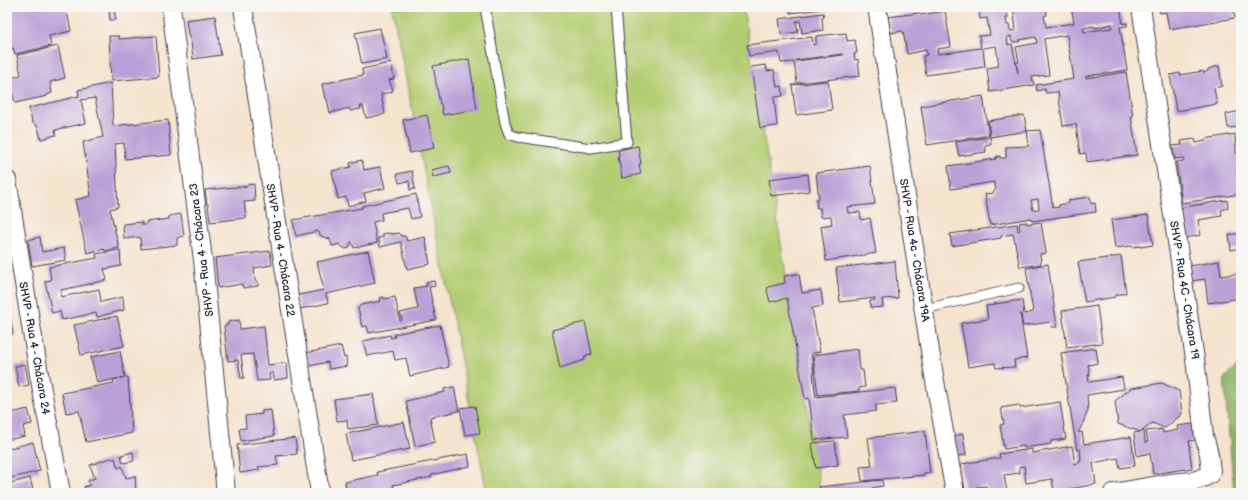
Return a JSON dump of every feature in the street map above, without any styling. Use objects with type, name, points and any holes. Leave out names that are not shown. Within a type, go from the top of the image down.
[{"type":"street","name":"SHVP - Rua 4 - Chácara 23","points":[[171,7],[203,260],[226,493]]},
{"type":"street","name":"SHVP - Rua 4 - Chácara 22","points":[[243,7],[320,493]]},
{"type":"street","name":"SHVP - Rua 4c - Chácara 19A","points":[[877,7],[924,309],[955,493]]},
{"type":"street","name":"SHVP - Rua 4C - Chácara 19","points":[[1113,493],[1170,483],[1193,481],[1205,477],[1210,474],[1211,471],[1209,454],[1204,436],[1195,359],[1141,7]]},
{"type":"street","name":"SHVP - Rua 4 - Chácara 24","points":[[7,180],[39,374],[61,493]]},
{"type":"lane","points":[[485,7],[505,123],[509,134],[518,137],[591,148],[627,142],[616,7]]},
{"type":"lane","points":[[924,309],[1019,288]]},
{"type":"green space","points":[[392,7],[743,7],[821,493],[487,493]]},
{"type":"green space","points":[[1241,363],[1241,493],[1234,493],[1224,378]]},
{"type":"building","points":[[66,7],[71,31],[49,36],[51,46],[15,54],[13,48],[8,49],[7,46],[7,8]]},
{"type":"building","points":[[790,7],[830,7],[830,8],[790,13]]},
{"type":"building","points":[[979,7],[1007,7],[1008,18],[1006,18],[1010,31],[1016,30],[1013,7],[1046,7],[1047,15],[1044,16],[1046,27],[1074,23],[1071,7],[1120,7],[1123,24],[1127,23],[1127,26],[1120,27],[1127,70],[1086,76],[1086,78],[1126,72],[1137,155],[1087,162],[1086,153],[1080,154],[1076,124],[1063,126],[1058,92],[1046,93],[1045,89],[1037,91],[1036,85],[1074,79],[1067,35],[1044,39],[1049,75],[1032,77],[1034,85],[990,92],[987,68],[999,66],[996,46],[983,48],[985,67],[926,75],[923,56],[927,55],[926,50],[907,54],[903,31],[891,33],[888,17],[919,13],[920,15],[945,11],[951,47],[937,49],[938,54],[981,48],[979,36],[990,35],[987,18],[980,19]],"holes":[[[1112,24],[1112,28],[1084,32],[1083,28],[1094,26],[1095,28]],[[1011,36],[1012,42],[1019,42],[1019,40],[1036,37],[1037,43],[1016,47],[1019,62],[1016,63],[1018,73],[1012,44],[1008,45],[1007,37]]]},
{"type":"building","points":[[1159,7],[1233,7],[1235,18],[1169,29],[1166,12],[1160,13]]},
{"type":"building","points":[[114,9],[116,20],[110,20],[109,10]]},
{"type":"building","points":[[823,13],[823,30],[802,33],[800,21],[796,21],[798,32],[781,34],[779,19]]},
{"type":"building","points":[[215,16],[221,55],[193,59],[186,20]]},
{"type":"building","points":[[380,28],[387,59],[362,64],[355,33]]},
{"type":"building","points":[[846,33],[847,41],[855,40],[857,53],[854,54],[855,60],[858,59],[860,76],[797,83],[794,62],[781,63],[779,52],[749,56],[747,45],[812,37],[813,45],[816,44],[816,36]],"holes":[[[843,54],[843,55],[796,61]]]},
{"type":"building","points":[[109,36],[119,36],[119,39],[156,36],[159,77],[111,81]]},
{"type":"building","points":[[58,46],[65,78],[50,82],[52,93],[47,96],[15,103],[9,78],[21,75],[17,55]]},
{"type":"building","points":[[469,59],[477,109],[443,115],[433,66]]},
{"type":"building","points":[[391,63],[394,79],[389,80],[393,90],[392,92],[381,94],[385,114],[366,118],[363,106],[360,106],[361,109],[350,111],[350,108],[330,113],[322,84],[363,75],[362,69]]},
{"type":"building","points":[[766,65],[767,71],[774,70],[777,87],[782,86],[783,96],[774,97],[777,126],[760,128],[751,67]]},
{"type":"building","points":[[1219,66],[1222,86],[1214,88],[1217,104],[1176,111],[1170,75],[1180,73],[1180,75],[1203,71],[1204,73],[1208,71],[1208,69]]},
{"type":"building","points":[[828,81],[832,110],[796,115],[792,85]]},
{"type":"building","points":[[111,83],[113,126],[168,120],[171,155],[125,159],[124,143],[115,144],[118,207],[110,209],[119,248],[105,251],[104,249],[87,253],[75,200],[91,196],[83,142],[103,137],[95,98],[81,100],[86,123],[55,130],[56,135],[41,139],[38,127],[32,122],[29,108],[79,96],[78,90]]},
{"type":"building","points":[[983,96],[989,135],[927,145],[921,106]]},
{"type":"building","points":[[1241,111],[1241,148],[1238,148],[1237,137],[1240,137],[1238,127],[1228,128],[1226,114]]},
{"type":"building","points":[[427,115],[434,148],[410,153],[403,120]]},
{"type":"building","points":[[1024,115],[1027,131],[990,137],[988,121]]},
{"type":"building","points":[[1040,130],[1053,208],[1069,203],[1069,200],[1090,197],[1091,204],[1095,203],[1096,212],[1032,221],[1031,218],[990,225],[985,194],[993,193],[996,189],[994,182],[951,189],[948,166],[996,159],[996,157],[1000,156],[1000,158],[1006,158],[1006,147],[1029,146],[1027,131]],"holes":[[[1038,199],[1039,209],[1033,210],[1031,200]]]},
{"type":"building","points":[[1235,134],[1236,153],[1241,152],[1241,194],[1182,203],[1176,162],[1184,161],[1183,158],[1175,159],[1172,146],[1182,145],[1181,141],[1195,139],[1196,143],[1205,141],[1205,139]]},
{"type":"building","points":[[990,137],[991,144],[985,145],[986,152],[959,156],[956,142]]},
{"type":"building","points":[[638,146],[641,174],[622,178],[618,150]]},
{"type":"building","points":[[362,160],[364,170],[380,167],[385,188],[364,193],[366,201],[348,206],[346,197],[338,199],[332,171],[351,167],[350,163]]},
{"type":"building","points":[[449,166],[451,173],[433,177],[431,170]]},
{"type":"building","points":[[870,166],[875,204],[847,207],[848,213],[860,212],[861,220],[870,218],[876,253],[826,261],[821,226],[832,224],[831,216],[821,217],[820,208],[817,208],[816,199],[819,199],[816,173]]},
{"type":"building","points":[[412,171],[415,189],[410,190],[409,181],[399,183],[397,174]]},
{"type":"building","points":[[808,174],[810,191],[771,196],[769,179]]},
{"type":"building","points":[[254,184],[255,201],[244,202],[246,218],[210,222],[205,190]]},
{"type":"building","points":[[416,194],[420,217],[411,219],[408,208],[381,213],[382,220],[373,222],[377,243],[354,248],[351,242],[349,248],[346,249],[340,244],[332,246],[330,239],[321,236],[318,231],[296,236],[293,220],[362,208],[362,206]]},
{"type":"building","points":[[1227,200],[1228,208],[1221,210],[1222,216],[1198,220],[1201,235],[1184,238],[1179,208]]},
{"type":"building","points":[[181,214],[184,236],[177,238],[177,245],[141,249],[140,237],[124,239],[123,224],[142,222],[142,225],[146,225],[146,222],[169,219],[169,216]]},
{"type":"building","points":[[1148,215],[1153,245],[1115,248],[1111,220]]},
{"type":"building","points":[[1027,222],[1027,224],[1041,222],[1046,253],[1040,254],[1041,264],[1020,267],[1013,234],[1001,236],[1001,238],[952,246],[950,234],[1017,224],[1018,231],[1020,230],[1019,223]]},
{"type":"building","points":[[399,233],[402,236],[405,236],[407,241],[425,237],[430,264],[407,269],[401,242],[380,247],[378,238],[383,237],[383,234]]},
{"type":"building","points":[[1241,233],[1241,248],[1231,250],[1229,235]]},
{"type":"building","points":[[40,237],[42,252],[64,248],[66,260],[32,266],[28,240]]},
{"type":"building","points":[[120,250],[121,266],[104,269],[107,280],[61,290],[60,293],[61,297],[99,289],[101,302],[123,297],[124,310],[97,317],[96,313],[62,320],[60,311],[52,313],[45,281],[51,280],[49,267],[97,258],[96,254]]},
{"type":"building","points":[[270,251],[272,265],[254,268],[255,281],[258,281],[258,286],[243,288],[242,284],[218,288],[215,258]]},
{"type":"building","points":[[368,251],[375,283],[326,294],[328,303],[300,309],[298,295],[324,290],[317,262]]},
{"type":"building","points":[[1121,256],[1126,293],[1115,295],[1115,297],[1085,302],[1078,262]]},
{"type":"building","points":[[895,261],[898,298],[882,299],[883,307],[871,308],[870,301],[875,300],[875,298],[840,302],[836,268]]},
{"type":"building","points":[[1219,261],[1221,276],[1241,273],[1241,298],[1208,303],[1205,279],[1191,281],[1189,266]]},
{"type":"building","points":[[1048,264],[1057,327],[1051,327],[1050,322],[1023,326],[1020,314],[1027,358],[1014,360],[1015,367],[996,368],[995,363],[968,367],[961,323],[988,319],[986,306],[994,304],[1022,300],[1024,314],[1033,312],[1026,268]]},
{"type":"building","points":[[799,274],[802,293],[821,290],[823,306],[812,308],[820,352],[811,353],[816,397],[895,388],[897,403],[876,405],[876,411],[844,415],[847,437],[814,440],[809,398],[805,399],[787,298],[770,302],[767,290],[768,287],[785,283],[784,276]]},
{"type":"building","points":[[434,281],[435,286],[429,287],[436,320],[369,333],[367,326],[362,327],[358,308],[361,305],[381,301],[380,298],[384,297],[384,299],[395,297],[400,321],[402,320],[400,313],[418,309],[414,288],[427,286],[426,282]]},
{"type":"building","points":[[7,304],[9,306],[13,334],[7,335]]},
{"type":"building","points":[[1097,306],[1102,343],[1067,348],[1062,311]]},
{"type":"building","points":[[117,316],[124,346],[81,355],[74,325]]},
{"type":"building","points":[[239,320],[240,329],[264,326],[268,365],[287,363],[288,378],[274,380],[273,373],[269,374],[270,380],[257,381],[253,354],[241,355],[244,378],[241,378],[238,360],[228,361],[224,326],[228,325],[228,322]]},
{"type":"building","points":[[585,322],[592,354],[586,355],[584,358],[585,360],[560,368],[552,330]]},
{"type":"building","points":[[440,325],[449,367],[410,376],[406,358],[395,360],[393,351],[367,356],[363,341],[390,335],[391,338],[395,337],[394,334]]},
{"type":"building","points":[[341,346],[344,358],[346,357],[347,366],[329,369],[328,362],[309,366],[306,353]]},
{"type":"building","points":[[1096,348],[1098,363],[1088,365],[1090,375],[1088,375],[1089,382],[1122,377],[1124,389],[1087,395],[1088,410],[1078,433],[1082,432],[1084,444],[1131,437],[1135,466],[1120,468],[1118,458],[1093,463],[1096,484],[1054,492],[1052,479],[1026,483],[1024,466],[1019,467],[1020,473],[1004,475],[1007,492],[987,493],[986,486],[976,487],[976,489],[965,491],[961,464],[1000,458],[999,454],[1032,449],[1032,453],[1072,446],[1075,464],[1081,461],[1080,449],[1077,450],[1061,353]]},
{"type":"building","points":[[858,349],[860,370],[863,370],[865,387],[859,388],[859,391],[818,395],[813,355]]},
{"type":"building","points":[[120,351],[125,377],[97,383],[91,357]]},
{"type":"building","points":[[25,364],[29,385],[19,387],[15,366]]},
{"type":"building","points":[[128,377],[132,433],[86,442],[79,411],[66,413],[62,393],[114,383],[113,380]]},
{"type":"building","points":[[1162,383],[1179,391],[1182,414],[1165,428],[1152,423],[1141,432],[1118,424],[1115,401],[1131,388]]},
{"type":"building","points":[[454,387],[459,411],[430,417],[435,442],[415,446],[406,401],[445,392],[444,389]]},
{"type":"building","points":[[373,394],[378,425],[348,429],[347,420],[337,421],[334,399]]},
{"type":"building","points":[[1060,402],[1066,439],[1051,441],[1051,444],[1004,449],[1000,425],[1004,424],[1001,408],[1019,405],[1020,408]]},
{"type":"building","points":[[475,406],[480,433],[465,435],[460,408]]},
{"type":"building","points":[[28,409],[32,424],[23,426],[25,436],[7,440],[7,414]]},
{"type":"building","points":[[271,410],[274,436],[241,441],[239,429],[246,428],[245,416],[262,414],[262,411]]},
{"type":"building","points":[[404,422],[410,449],[351,460],[346,434]]},
{"type":"building","points":[[1193,424],[1195,440],[1189,441],[1192,468],[1153,474],[1150,453],[1137,456],[1134,433],[1144,431],[1145,442],[1148,442],[1146,431],[1162,429],[1163,433],[1178,430],[1177,426]]},
{"type":"building","points":[[925,431],[930,473],[924,473],[924,475],[862,481],[860,467],[872,466],[868,438]]},
{"type":"building","points":[[963,434],[966,455],[958,456],[954,436]]},
{"type":"building","points":[[295,438],[297,454],[276,456],[278,465],[258,467],[259,470],[240,473],[237,445]]},
{"type":"building","points":[[835,441],[838,465],[816,468],[812,443]]},
{"type":"building","points":[[33,442],[40,471],[7,479],[7,449]]},
{"type":"building","points":[[133,452],[134,461],[123,463],[121,455]]},
{"type":"building","points":[[468,454],[470,466],[431,475],[432,477],[393,485],[395,493],[347,493],[345,482],[378,475],[377,472]]},
{"type":"building","points":[[115,458],[118,468],[122,466],[126,478],[135,476],[136,493],[86,493],[84,487],[90,485],[88,480],[95,478],[90,465]]},
{"type":"building","points":[[30,478],[33,490],[31,493],[7,493],[7,484]]},
{"type":"building","points":[[882,480],[883,486],[872,488],[873,493],[820,493],[819,487]]}]
